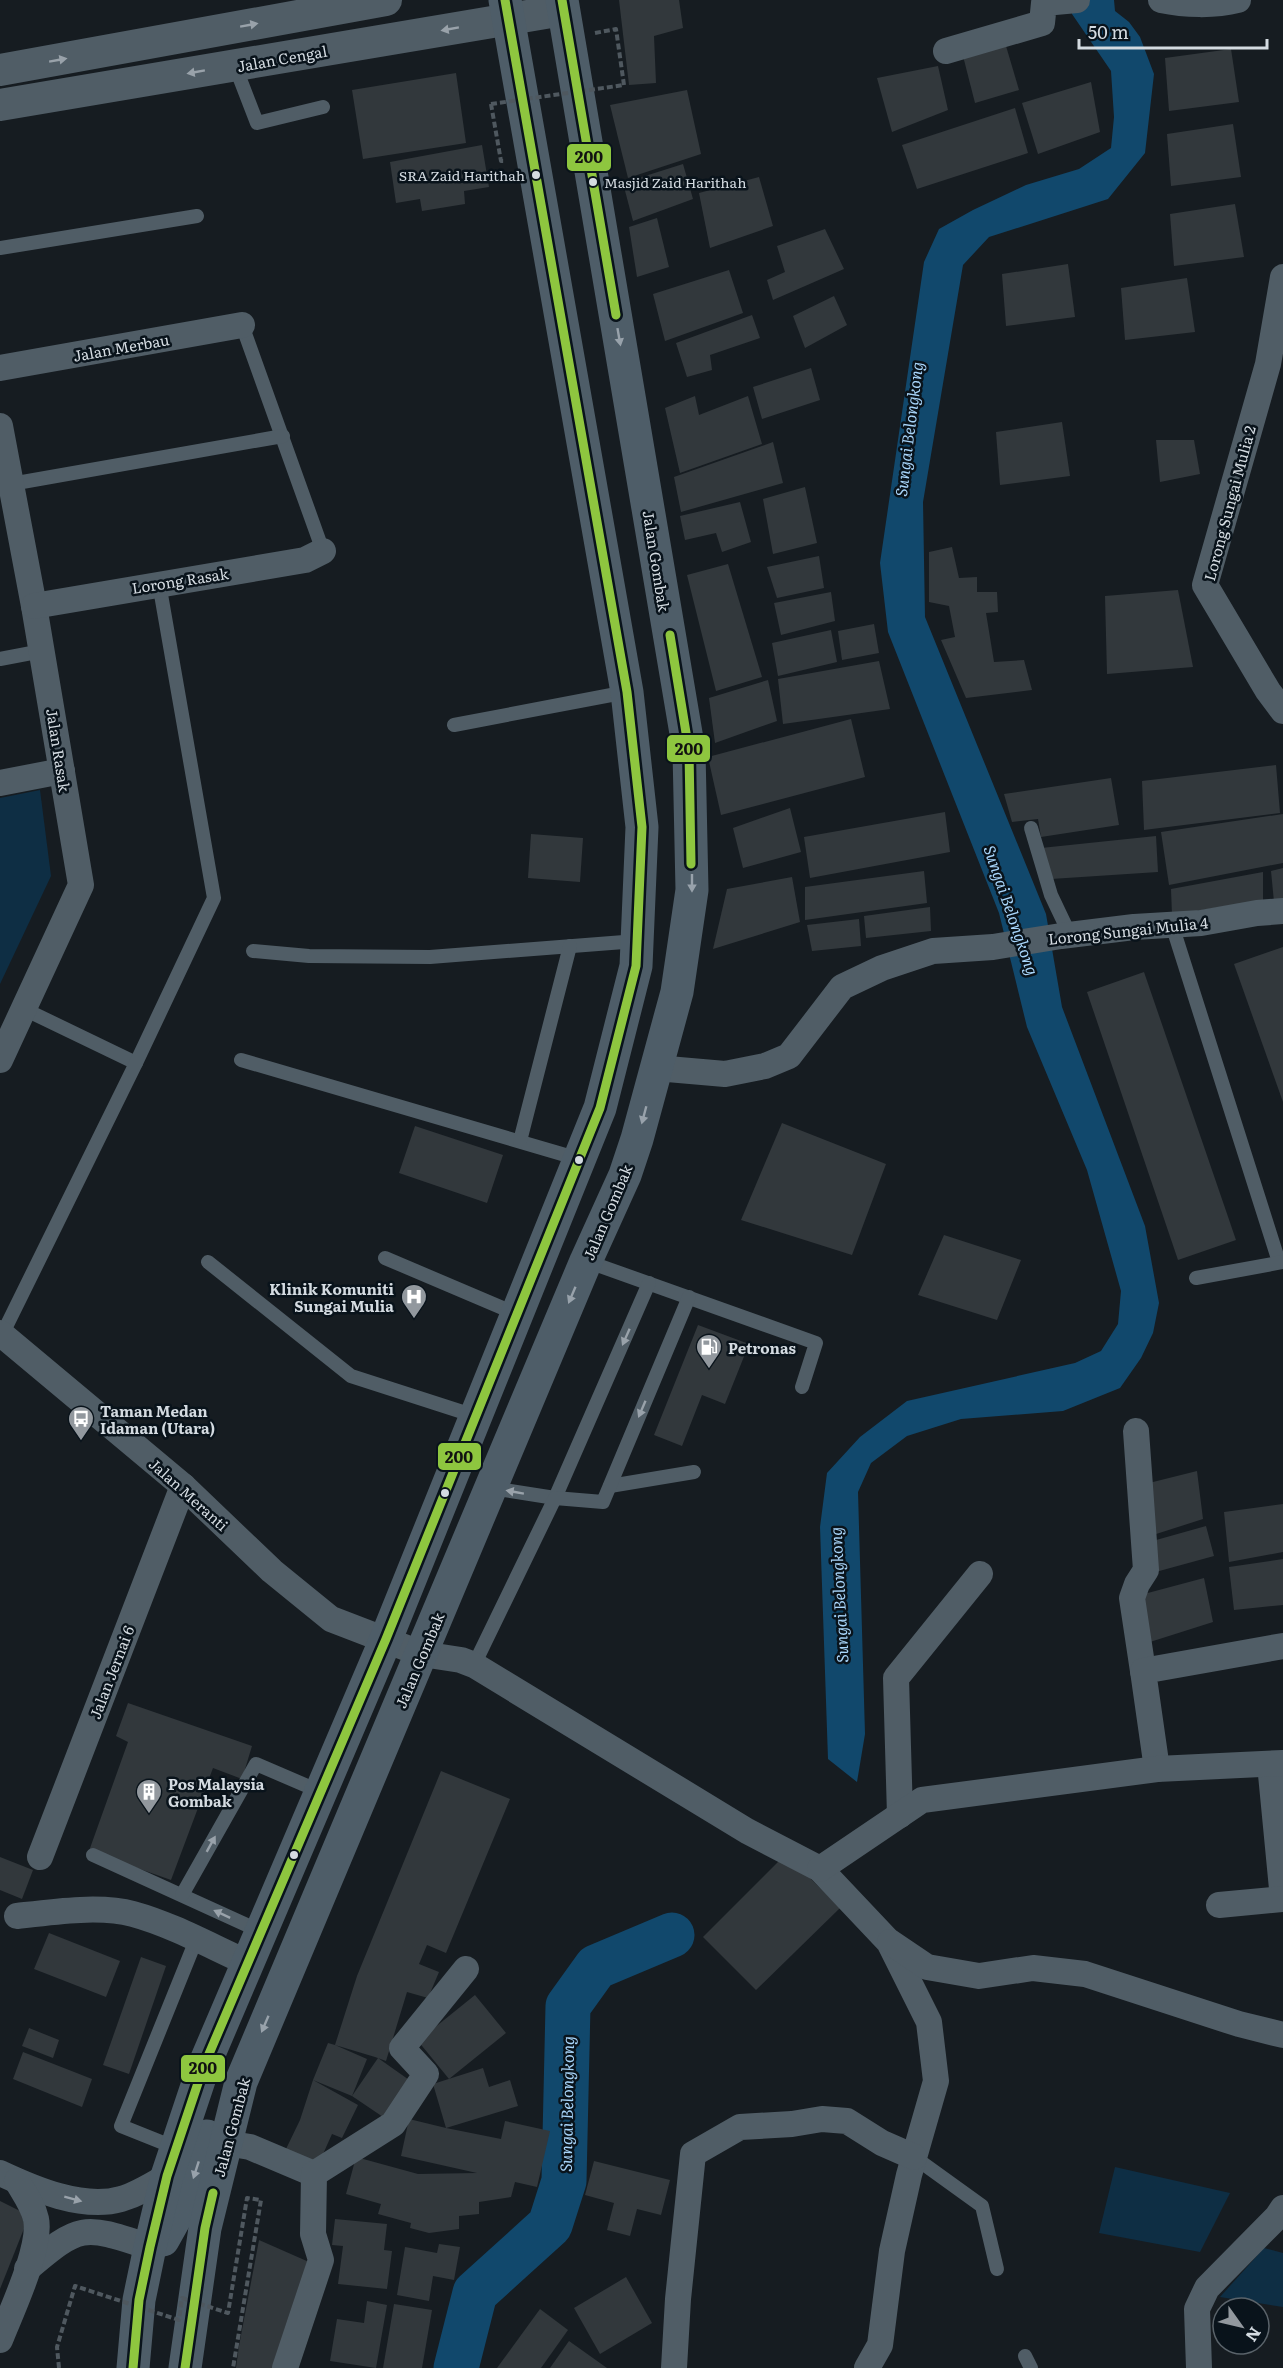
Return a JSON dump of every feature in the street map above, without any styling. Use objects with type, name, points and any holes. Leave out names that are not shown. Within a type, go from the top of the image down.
[{"type":"main road","name":"Jalan Gombak","points":[[185,2368],[205,2228],[241,2082],[586,1261],[625,1175],[677,992],[692,890],[689,751],[562,5]]},
{"type":"main road","points":[[132,2368],[139,2300],[150,2247],[172,2162],[203,2068],[262,1932],[319,1791],[386,1639],[600,1108],[636,966],[642,827],[627,692],[507,10]]},
{"type":"main road","points":[[150,2247],[160,2244],[187,2197],[214,2111],[241,2082]]},
{"type":"street","points":[[0,70],[386,0]]},
{"type":"street","points":[[1161,0],[1223,4],[1238,0]]},
{"type":"street","points":[[946,51],[1042,23],[1044,3],[1071,1]]},
{"type":"street","name":"Jalan Cengal","points":[[0,105],[235,66],[507,10],[562,5]]},
{"type":"street","name":"Lorong Sungai Mulia 2","points":[[1283,277],[1268,364],[1205,585],[1268,691],[1283,711]]},
{"type":"street","name":"Jalan Merbau","points":[[0,368],[242,325]]},
{"type":"street","name":"Jalan Rasak","points":[[0,426],[42,651],[81,885],[0,1060]]},
{"type":"street","name":"Lorong Rasak","points":[[34,606],[304,560],[323,551]]},
{"type":"street","points":[[0,783],[62,771]]},
{"type":"street","name":"Lorong Sungai Mulia 4","points":[[656,1068],[724,1074],[765,1066],[789,1056],[842,987],[882,968],[933,951],[993,947],[1065,935],[1201,923],[1283,911]]},
{"type":"street","name":"Jalan Meranti","points":[[1,1334],[183,1486],[272,1571],[331,1619],[422,1654],[461,1660],[474,1665],[747,1831],[820,1869],[890,1942]]},
{"type":"street","points":[[1136,1431],[1146,1570],[1131,1598],[1157,1769]]},
{"type":"street","name":"Jalan Jernai 6","points":[[40,1857],[183,1486]]},
{"type":"street","points":[[900,1815],[896,1678],[980,1574]]},
{"type":"street","points":[[1143,1671],[1283,1646]]},
{"type":"street","points":[[820,1869],[922,1800],[1157,1769],[1277,1764],[1283,1899],[1219,1905]]},
{"type":"street","points":[[17,1916],[86,1910],[131,1914],[171,1928],[248,1963]]},
{"type":"street","points":[[890,1942],[927,1966],[979,1976],[1032,1968],[1085,1974],[1239,2024],[1283,2035]]},
{"type":"street","points":[[867,2368],[880,2345],[892,2251],[914,2157],[936,2080],[929,2022],[890,1942]]},
{"type":"street","points":[[315,2174],[393,2124],[426,2074],[402,2048],[466,1969]]},
{"type":"street","points":[[674,2368],[678,2299],[693,2154],[740,2127],[822,2120],[847,2121],[882,2144],[914,2157]]},
{"type":"street","points":[[226,2143],[250,2147],[315,2174]]},
{"type":"street","points":[[8,2177],[77,2201],[96,2203],[120,2200],[145,2190],[172,2162]]},
{"type":"street","points":[[285,2368],[321,2260],[313,2234],[315,2174]]},
{"type":"street","points":[[0,2340],[27,2269],[35,2240],[37,2221],[32,2206],[8,2177]]},
{"type":"street","points":[[1199,2368],[1197,2309],[1207,2288],[1277,2217],[1283,2208]]},
{"type":"street","points":[[27,2269],[58,2242],[73,2234],[91,2230],[150,2247]]},
{"type":"lane","points":[[235,66],[257,123],[323,106]]},
{"type":"lane","points":[[0,248],[196,216]]},
{"type":"lane","points":[[242,325],[323,551]]},
{"type":"lane","points":[[11,484],[283,436]]},
{"type":"lane","points":[[1,1334],[136,1063],[214,898],[159,583]]},
{"type":"lane","points":[[0,659],[42,651]]},
{"type":"lane","points":[[454,725],[627,692]]},
{"type":"lane","points":[[1031,828],[1065,935]]},
{"type":"lane","points":[[1172,925],[1281,1262],[1196,1278]]},
{"type":"lane","points":[[253,951],[309,956],[430,957],[637,941]]},
{"type":"lane","points":[[520,1141],[570,946]]},
{"type":"lane","points":[[24,1009],[136,1063]]},
{"type":"lane","points":[[241,1059],[579,1159]]},
{"type":"lane","points":[[385,1258],[517,1314]]},
{"type":"lane","points":[[586,1261],[816,1343],[802,1387]]},
{"type":"lane","points":[[208,1262],[351,1376],[475,1416]]},
{"type":"lane","points":[[474,1665],[555,1498],[649,1283]]},
{"type":"lane","points":[[492,1488],[603,1503],[689,1297]]},
{"type":"lane","points":[[610,1486],[694,1472]]},
{"type":"lane","points":[[182,1895],[256,1764],[319,1791]]},
{"type":"lane","points":[[93,1855],[262,1932]]},
{"type":"lane","points":[[172,2162],[121,2126],[196,1940]]},
{"type":"lane","points":[[914,2157],[982,2206],[997,2269]]},
{"type":"path","points":[[501,161],[491,104],[624,85],[616,29]]},
{"type":"path","points":[[59,2368],[57,2347],[75,2286],[178,2320],[182,2298],[228,2313],[247,2198],[261,2200],[233,2368]]},
{"type":"shaded area","points":[[40,790],[51,876],[0,984],[0,798]]},
{"type":"shaded area","points":[[1115,2167],[1230,2193],[1200,2252],[1099,2233]]},
{"type":"shaded area","points":[[1264,2248],[1283,2253],[1283,2307],[1271,2305],[1271,2296],[1221,2296]]},
{"type":"water","points":[[1071,0],[1114,0],[1115,11],[1129,22],[1140,37],[1154,74],[1145,153],[1108,199],[989,237],[963,265],[923,502],[925,617],[1046,914],[1062,1007],[1145,1226],[1159,1303],[1153,1333],[1141,1358],[1120,1388],[1063,1411],[961,1419],[907,1436],[871,1463],[858,1492],[865,1734],[857,1782],[828,1759],[820,1527],[827,1473],[860,1437],[907,1401],[1075,1363],[1101,1351],[1118,1324],[1121,1291],[1087,1170],[1027,1027],[999,913],[888,632],[880,563],[924,262],[939,229],[1026,185],[1079,169],[1111,148],[1114,117],[1111,71],[1072,14]]},
{"type":"building","points":[[619,0],[679,0],[683,28],[654,36],[656,83],[629,85]]},
{"type":"building","points":[[1006,46],[1019,90],[975,103],[963,56]]},
{"type":"building","points":[[1231,49],[1239,102],[1169,111],[1165,58]]},
{"type":"building","points":[[938,66],[948,110],[892,132],[877,78]]},
{"type":"building","points":[[456,73],[466,143],[363,159],[352,90]]},
{"type":"building","points":[[1091,82],[1100,132],[1038,154],[1022,103]]},
{"type":"building","points":[[687,90],[701,154],[628,178],[610,105]]},
{"type":"building","points":[[1015,108],[1028,153],[917,189],[902,145]]},
{"type":"building","points":[[1233,124],[1241,177],[1171,186],[1167,134]]},
{"type":"building","points":[[482,145],[489,187],[464,191],[465,204],[422,211],[420,199],[396,203],[390,162]]},
{"type":"building","points":[[683,164],[693,199],[633,221],[623,183]]},
{"type":"building","points":[[759,177],[773,226],[710,248],[699,193]]},
{"type":"building","points":[[1235,204],[1244,257],[1174,266],[1170,214]]},
{"type":"building","points":[[657,218],[669,267],[637,277],[629,227]]},
{"type":"building","points":[[825,229],[844,269],[773,300],[767,280],[785,272],[777,246]]},
{"type":"building","points":[[1068,264],[1075,317],[1006,326],[1002,274]]},
{"type":"building","points":[[729,270],[743,313],[665,341],[653,294]]},
{"type":"building","points":[[1187,278],[1195,332],[1125,340],[1121,288]]},
{"type":"building","points":[[834,296],[847,325],[805,348],[793,316]]},
{"type":"building","points":[[752,315],[760,338],[710,355],[712,370],[687,377],[676,343]]},
{"type":"building","points":[[811,368],[820,400],[762,419],[753,387]]},
{"type":"building","points":[[695,396],[699,415],[748,396],[762,444],[680,473],[665,408]]},
{"type":"building","points":[[1062,422],[1070,476],[1000,485],[996,432]]},
{"type":"building","points":[[1156,440],[1194,440],[1200,474],[1160,482]]},
{"type":"building","points":[[773,442],[783,483],[681,512],[674,477]]},
{"type":"building","points":[[805,487],[817,543],[773,554],[763,499]]},
{"type":"building","points":[[740,502],[751,542],[722,552],[716,533],[685,540],[680,516]]},
{"type":"building","points":[[952,547],[959,578],[977,577],[977,592],[997,592],[998,612],[986,613],[994,662],[1024,660],[1032,690],[966,698],[941,640],[955,637],[949,606],[929,602],[929,552]]},
{"type":"building","points":[[819,556],[824,588],[777,598],[767,567]]},
{"type":"building","points":[[728,564],[762,677],[716,691],[687,575]]},
{"type":"building","points":[[1178,590],[1193,667],[1107,674],[1105,596]]},
{"type":"building","points":[[831,592],[835,621],[781,635],[774,603]]},
{"type":"building","points":[[874,624],[879,653],[842,660],[838,631]]},
{"type":"building","points":[[831,630],[837,662],[778,676],[772,643]]},
{"type":"building","points":[[879,661],[890,709],[783,724],[778,679]]},
{"type":"building","points":[[768,680],[777,721],[715,743],[709,698]]},
{"type":"building","points":[[851,719],[865,777],[721,815],[708,757]]},
{"type":"building","points":[[1276,765],[1280,813],[1144,830],[1142,781]]},
{"type":"building","points":[[1111,778],[1119,825],[1041,837],[1038,819],[1012,822],[1004,794]]},
{"type":"building","points":[[790,808],[801,852],[743,868],[733,828]]},
{"type":"building","points":[[945,812],[950,852],[810,878],[804,837]]},
{"type":"building","points":[[1283,814],[1283,863],[1169,885],[1161,832]]},
{"type":"building","points":[[531,834],[583,838],[580,882],[528,878]]},
{"type":"building","points":[[1156,836],[1158,872],[1051,879],[1041,848]]},
{"type":"building","points":[[1283,868],[1283,901],[1274,902],[1271,871]]},
{"type":"building","points":[[924,871],[927,903],[805,920],[805,887]]},
{"type":"building","points":[[1263,872],[1263,900],[1172,915],[1171,889]]},
{"type":"building","points":[[792,877],[800,922],[713,949],[727,889]]},
{"type":"building","points":[[930,907],[931,931],[866,938],[864,916]]},
{"type":"building","points":[[859,919],[861,946],[812,951],[807,925]]},
{"type":"building","points":[[1283,947],[1283,1102],[1234,964]]},
{"type":"building","points":[[1144,972],[1236,1240],[1178,1260],[1087,992]]},
{"type":"building","points":[[782,1123],[886,1164],[852,1255],[741,1220]]},
{"type":"building","points":[[415,1126],[503,1155],[487,1203],[399,1173]]},
{"type":"building","points":[[944,1235],[1021,1260],[997,1320],[918,1295]]},
{"type":"building","name":"Petronas","points":[[698,1325],[749,1344],[725,1404],[702,1395],[682,1446],[654,1435]]},
{"type":"building","points":[[1197,1471],[1203,1519],[1153,1535],[1145,1484]]},
{"type":"building","points":[[1283,1504],[1283,1552],[1229,1562],[1224,1512]]},
{"type":"building","points":[[1206,1526],[1214,1556],[1152,1573],[1149,1542]]},
{"type":"building","points":[[1283,1559],[1283,1605],[1234,1610],[1229,1567]]},
{"type":"building","points":[[1204,1578],[1213,1622],[1150,1642],[1144,1594]]},
{"type":"building","name":"Pos Malaysia Gombak","points":[[128,1703],[252,1746],[242,1779],[213,1768],[171,1880],[89,1851],[128,1742],[116,1736]]},
{"type":"building","points":[[441,1771],[510,1799],[446,1953],[427,1945],[419,1964],[439,1972],[428,1998],[407,1992],[386,2061],[335,2045],[357,1976]]},
{"type":"building","points":[[786,1854],[840,1908],[756,1990],[703,1937]]},
{"type":"building","points":[[0,1857],[33,1870],[22,1899],[0,1890]]},
{"type":"building","points":[[49,1933],[120,1961],[106,1997],[34,1969]]},
{"type":"building","points":[[141,1957],[166,1966],[129,2074],[103,2065]]},
{"type":"building","points":[[475,1995],[506,2033],[449,2079],[418,2041]]},
{"type":"building","points":[[29,2028],[59,2040],[53,2058],[22,2046]]},
{"type":"building","points":[[328,2043],[367,2059],[352,2096],[313,2080]]},
{"type":"building","points":[[23,2052],[92,2079],[82,2107],[13,2079]]},
{"type":"building","points":[[378,2058],[412,2082],[386,2119],[352,2096]]},
{"type":"building","points":[[483,2068],[489,2087],[510,2080],[518,2106],[446,2128],[433,2084]]},
{"type":"building","points":[[313,2080],[358,2105],[342,2138],[332,2134],[319,2163],[286,2149],[300,2120]]},
{"type":"building","points":[[409,2119],[501,2139],[505,2121],[550,2131],[537,2187],[515,2182],[511,2197],[479,2202],[479,2214],[459,2216],[459,2229],[429,2233],[410,2228],[411,2223],[378,2214],[381,2204],[346,2194],[356,2157],[418,2174],[477,2173],[401,2156]]},
{"type":"building","points":[[594,2161],[670,2180],[661,2215],[637,2209],[630,2236],[607,2230],[614,2203],[585,2195]]},
{"type":"building","points":[[0,2201],[20,2211],[25,2226],[0,2289]]},
{"type":"building","points":[[335,2219],[387,2224],[384,2250],[392,2251],[387,2289],[338,2284],[343,2246],[332,2245]]},
{"type":"building","points":[[259,2240],[309,2262],[273,2368],[236,2368],[239,2346]]},
{"type":"building","points":[[439,2244],[460,2247],[454,2280],[433,2276],[429,2301],[397,2295],[405,2247],[437,2253]]},
{"type":"building","points":[[626,2277],[652,2323],[600,2354],[574,2308]]},
{"type":"building","points":[[367,2301],[387,2305],[376,2368],[330,2361],[337,2319],[364,2323]]},
{"type":"building","points":[[394,2304],[432,2310],[422,2368],[383,2368]]},
{"type":"building","points":[[540,2309],[568,2330],[541,2368],[497,2368]]},
{"type":"building","points":[[569,2341],[607,2368],[550,2368]]},
{"type":"waterway","name":"Sungai Belongkong","points":[[456,2368],[475,2293],[550,2225],[564,2181],[568,2006],[596,1967],[672,1935]]},
{"type":"transit line","name":"200","points":[[133,2368],[139,2300],[150,2247],[167,2176],[203,2068],[386,1639],[600,1108],[636,966],[642,827],[627,692],[505,0]]},
{"type":"transit line","name":"200","points":[[562,0],[616,315]]},
{"type":"transit line","name":"200","points":[[670,635],[689,751],[691,864]]},
{"type":"transit line","name":"200","points":[[185,2368],[205,2228],[213,2193]]},
{"type":"place","name":"SRA Zaid Harithah","points":[[536,175]]},
{"type":"place","name":"Masjid Zaid Harithah","points":[[593,182]]},
{"type":"place","name":"Klinik Komuniti Sungai Mulia","points":[[414,1320]]},
{"type":"place","name":"Petronas","points":[[709,1370]]},
{"type":"place","name":"Taman Medan Idaman (Utara)","points":[[81,1442]]},
{"type":"place","name":"Pos Malaysia Gombak","points":[[149,1815]]}]
